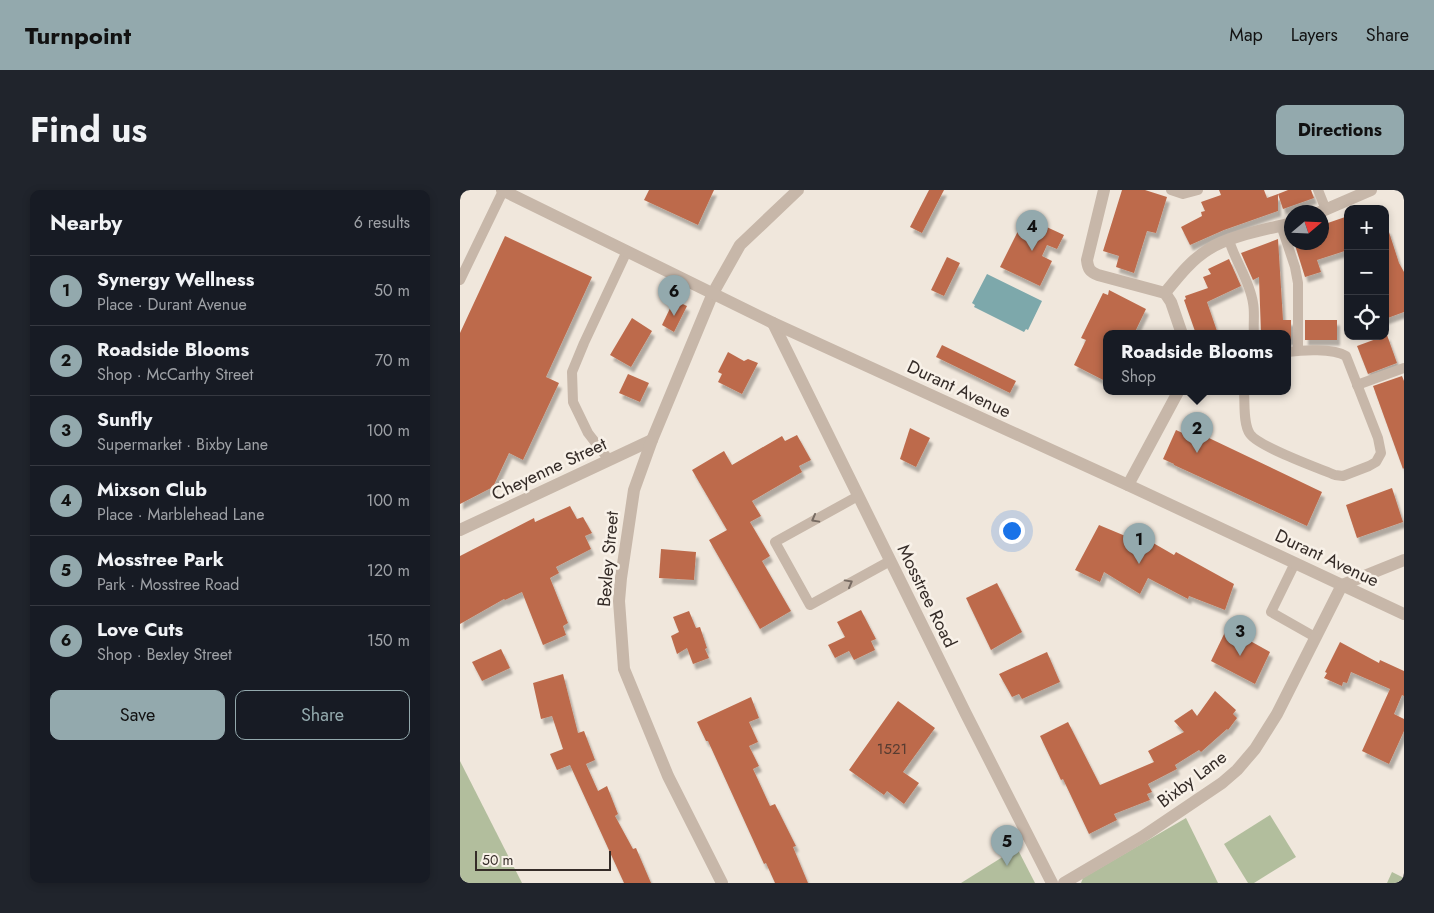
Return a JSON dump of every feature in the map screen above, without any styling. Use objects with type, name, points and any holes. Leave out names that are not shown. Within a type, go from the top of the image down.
[{"type":"street","name":"Durant Avenue","points":[[502,190],[773,323],[1128,485],[1404,614]]},
{"type":"street","name":"Bexley Street","points":[[722,883],[668,776],[624,669],[619,601],[620,578],[634,490],[652,440],[713,293],[740,245],[798,190]]},
{"type":"street","points":[[1104,190],[1087,260],[1088,268],[1098,275],[1164,293],[1171,302],[1181,330]]},
{"type":"street","points":[[1329,208],[1371,190]]},
{"type":"street","points":[[1164,293],[1193,261],[1210,248],[1229,240],[1284,225]]},
{"type":"street","name":"Mosstree Road","points":[[773,323],[1052,883]]},
{"type":"street","points":[[1128,485],[1176,395]]},
{"type":"street","name":"Cheyenne Street","points":[[460,530],[652,440]]},
{"type":"street","points":[[1342,585],[1404,560]]},
{"type":"street","name":"Bixby Lane","points":[[1064,883],[1142,837],[1222,783],[1237,770],[1266,733],[1342,585]]},
{"type":"lane","points":[[460,280],[502,190]]},
{"type":"lane","points":[[1171,190],[1183,194],[1198,190]]},
{"type":"lane","points":[[1318,190],[1322,205]]},
{"type":"lane","points":[[1229,240],[1254,304],[1254,330]]},
{"type":"lane","points":[[1291,250],[1298,283],[1298,350]]},
{"type":"lane","points":[[609,460],[588,432],[573,402],[572,372],[627,252]]},
{"type":"lane","points":[[1244,395],[1246,424],[1256,440],[1335,475],[1343,476],[1376,462],[1380,453],[1378,438],[1346,356],[1339,352],[1291,351]]},
{"type":"lane","points":[[1356,385],[1404,368]]},
{"type":"lane","points":[[858,496],[775,542],[810,605],[890,561]]},
{"type":"lane","points":[[1295,563],[1271,612],[1315,637]]},
{"type":"green space","points":[[460,761],[522,883],[460,883]]},
{"type":"green space","points":[[1270,815],[1296,857],[1254,883],[1248,883],[1224,844]]},
{"type":"green space","points":[[1186,818],[1218,883],[1081,883],[1083,878]]},
{"type":"green space","points":[[1017,848],[1035,883],[961,883]]},
{"type":"green space","points":[[1392,872],[1404,878],[1404,883],[1387,883]]},
{"type":"water","points":[[987,274],[1042,301],[1028,330],[1026,329],[1024,332],[974,307],[975,305],[972,303]]},
{"type":"building","points":[[649,190],[714,190],[698,225],[644,200]]},
{"type":"building","points":[[929,190],[944,190],[922,233],[910,227]]},
{"type":"building","points":[[1122,190],[1145,190],[1167,197],[1156,233],[1147,231],[1134,273],[1116,267],[1119,256],[1103,251]]},
{"type":"building","points":[[1219,190],[1264,190],[1267,198],[1278,194],[1278,211],[1224,230],[1190,245],[1181,227],[1202,216],[1201,212],[1205,211],[1201,202],[1221,195]]},
{"type":"building","points":[[1288,190],[1311,190],[1314,198],[1294,205],[1284,205],[1283,209],[1278,194]]},
{"type":"building","points":[[1025,217],[1064,235],[1057,249],[1047,245],[1042,256],[1052,261],[1040,286],[1000,267]]},
{"type":"building","points":[[1344,217],[1344,251],[1317,260],[1321,272],[1305,277],[1297,250],[1329,250],[1329,223]]},
{"type":"building","points":[[1389,232],[1399,263],[1404,272],[1404,312],[1389,318]]},
{"type":"building","points":[[505,236],[592,277],[546,377],[559,383],[523,460],[509,453],[493,487],[460,504],[460,333]]},
{"type":"building","points":[[1278,239],[1283,320],[1291,320],[1291,330],[1261,330],[1259,277],[1253,280],[1241,253]]},
{"type":"building","points":[[947,257],[960,263],[944,296],[931,290]]},
{"type":"building","points":[[1229,259],[1241,286],[1207,302],[1217,330],[1195,330],[1184,300],[1186,299],[1185,296],[1208,288],[1203,277],[1211,274],[1208,269]]},
{"type":"building","points":[[1109,290],[1146,309],[1136,330],[1103,330],[1103,380],[1074,365],[1086,340],[1081,338],[1103,293],[1108,295]]},
{"type":"building","points":[[674,300],[687,306],[674,332],[662,325]]},
{"type":"building","points":[[632,318],[652,331],[631,367],[610,355]]},
{"type":"building","points":[[1305,320],[1337,320],[1337,340],[1305,340]]},
{"type":"building","points":[[1373,340],[1389,340],[1397,363],[1368,374],[1357,346]]},
{"type":"building","points":[[942,345],[1016,381],[1010,393],[936,357]]},
{"type":"building","points":[[728,352],[744,361],[748,359],[758,363],[742,394],[718,382],[722,374],[718,372]]},
{"type":"building","points":[[628,374],[649,383],[640,402],[619,393]]},
{"type":"building","points":[[1402,376],[1404,381],[1403,469],[1373,386]]},
{"type":"building","points":[[910,428],[930,438],[916,467],[900,459]]},
{"type":"building","points":[[1190,429],[1322,492],[1307,526],[1163,459],[1176,430],[1187,435]]},
{"type":"building","points":[[797,435],[811,460],[799,466],[802,472],[752,501],[761,516],[750,522],[770,556],[762,561],[791,611],[760,629],[709,540],[727,530],[692,470],[724,451],[732,465],[782,436],[785,441]]},
{"type":"building","points":[[1392,488],[1403,522],[1357,538],[1346,505]]},
{"type":"building","points":[[570,506],[577,519],[583,517],[592,533],[585,536],[591,549],[556,567],[559,573],[550,578],[568,623],[563,626],[566,635],[543,645],[522,592],[504,599],[460,624],[460,556],[534,518],[535,522]]},
{"type":"building","points":[[1099,525],[1135,540],[1136,538],[1145,544],[1148,540],[1174,555],[1176,552],[1234,584],[1225,610],[1189,596],[1188,599],[1148,578],[1140,594],[1104,572],[1100,582],[1075,570]]},
{"type":"building","points":[[661,549],[696,552],[694,580],[659,578]]},
{"type":"building","points":[[997,583],[1022,632],[991,650],[966,598]]},
{"type":"building","points":[[861,610],[876,639],[871,641],[875,650],[854,660],[849,651],[835,658],[828,645],[845,637],[837,622]]},
{"type":"building","points":[[689,611],[696,628],[700,627],[709,658],[693,664],[687,648],[677,654],[671,636],[679,632],[673,617]]},
{"type":"building","points":[[1227,628],[1270,652],[1255,684],[1211,661]]},
{"type":"building","points":[[1340,642],[1379,663],[1380,660],[1404,671],[1404,696],[1402,695],[1394,714],[1404,719],[1404,731],[1389,764],[1362,751],[1390,689],[1351,672],[1347,683],[1343,682],[1342,686],[1324,678],[1327,673],[1325,672]]},
{"type":"building","points":[[501,649],[510,668],[482,681],[472,662]]},
{"type":"building","points":[[1047,652],[1060,682],[1022,699],[1019,694],[1012,697],[999,674]]},
{"type":"building","points":[[563,674],[578,733],[584,731],[595,760],[586,764],[598,791],[607,786],[618,814],[615,816],[633,849],[636,848],[651,883],[624,883],[570,765],[557,770],[550,754],[563,749],[552,716],[541,719],[533,683]]},
{"type":"building","points":[[1215,691],[1236,710],[1233,714],[1237,718],[1228,730],[1201,752],[1199,750],[1175,765],[1177,769],[1148,784],[1152,792],[1147,794],[1150,800],[1114,814],[1117,820],[1089,834],[1040,736],[1068,722],[1100,785],[1154,762],[1148,751],[1184,732],[1174,721],[1192,709],[1197,716]]},
{"type":"building","points":[[751,697],[759,718],[749,722],[758,742],[749,746],[759,766],[753,769],[770,806],[775,804],[796,846],[793,847],[808,883],[775,883],[766,863],[764,864],[708,741],[706,741],[697,722]]},
{"type":"building","points":[[898,701],[935,728],[903,772],[919,783],[904,804],[887,791],[884,795],[849,770]]},
{"type":"place","name":"Mixson Club","points":[[1032,251]]},
{"type":"place","name":"Love Cuts","points":[[674,316]]},
{"type":"place","name":"Roadside Blooms","points":[[1197,453]]},
{"type":"place","name":"Synergy Wellness","points":[[1139,564]]},
{"type":"place","name":"Sunfly","points":[[1240,656]]},
{"type":"place","name":"Mosstree Park","points":[[1007,866]]}]
